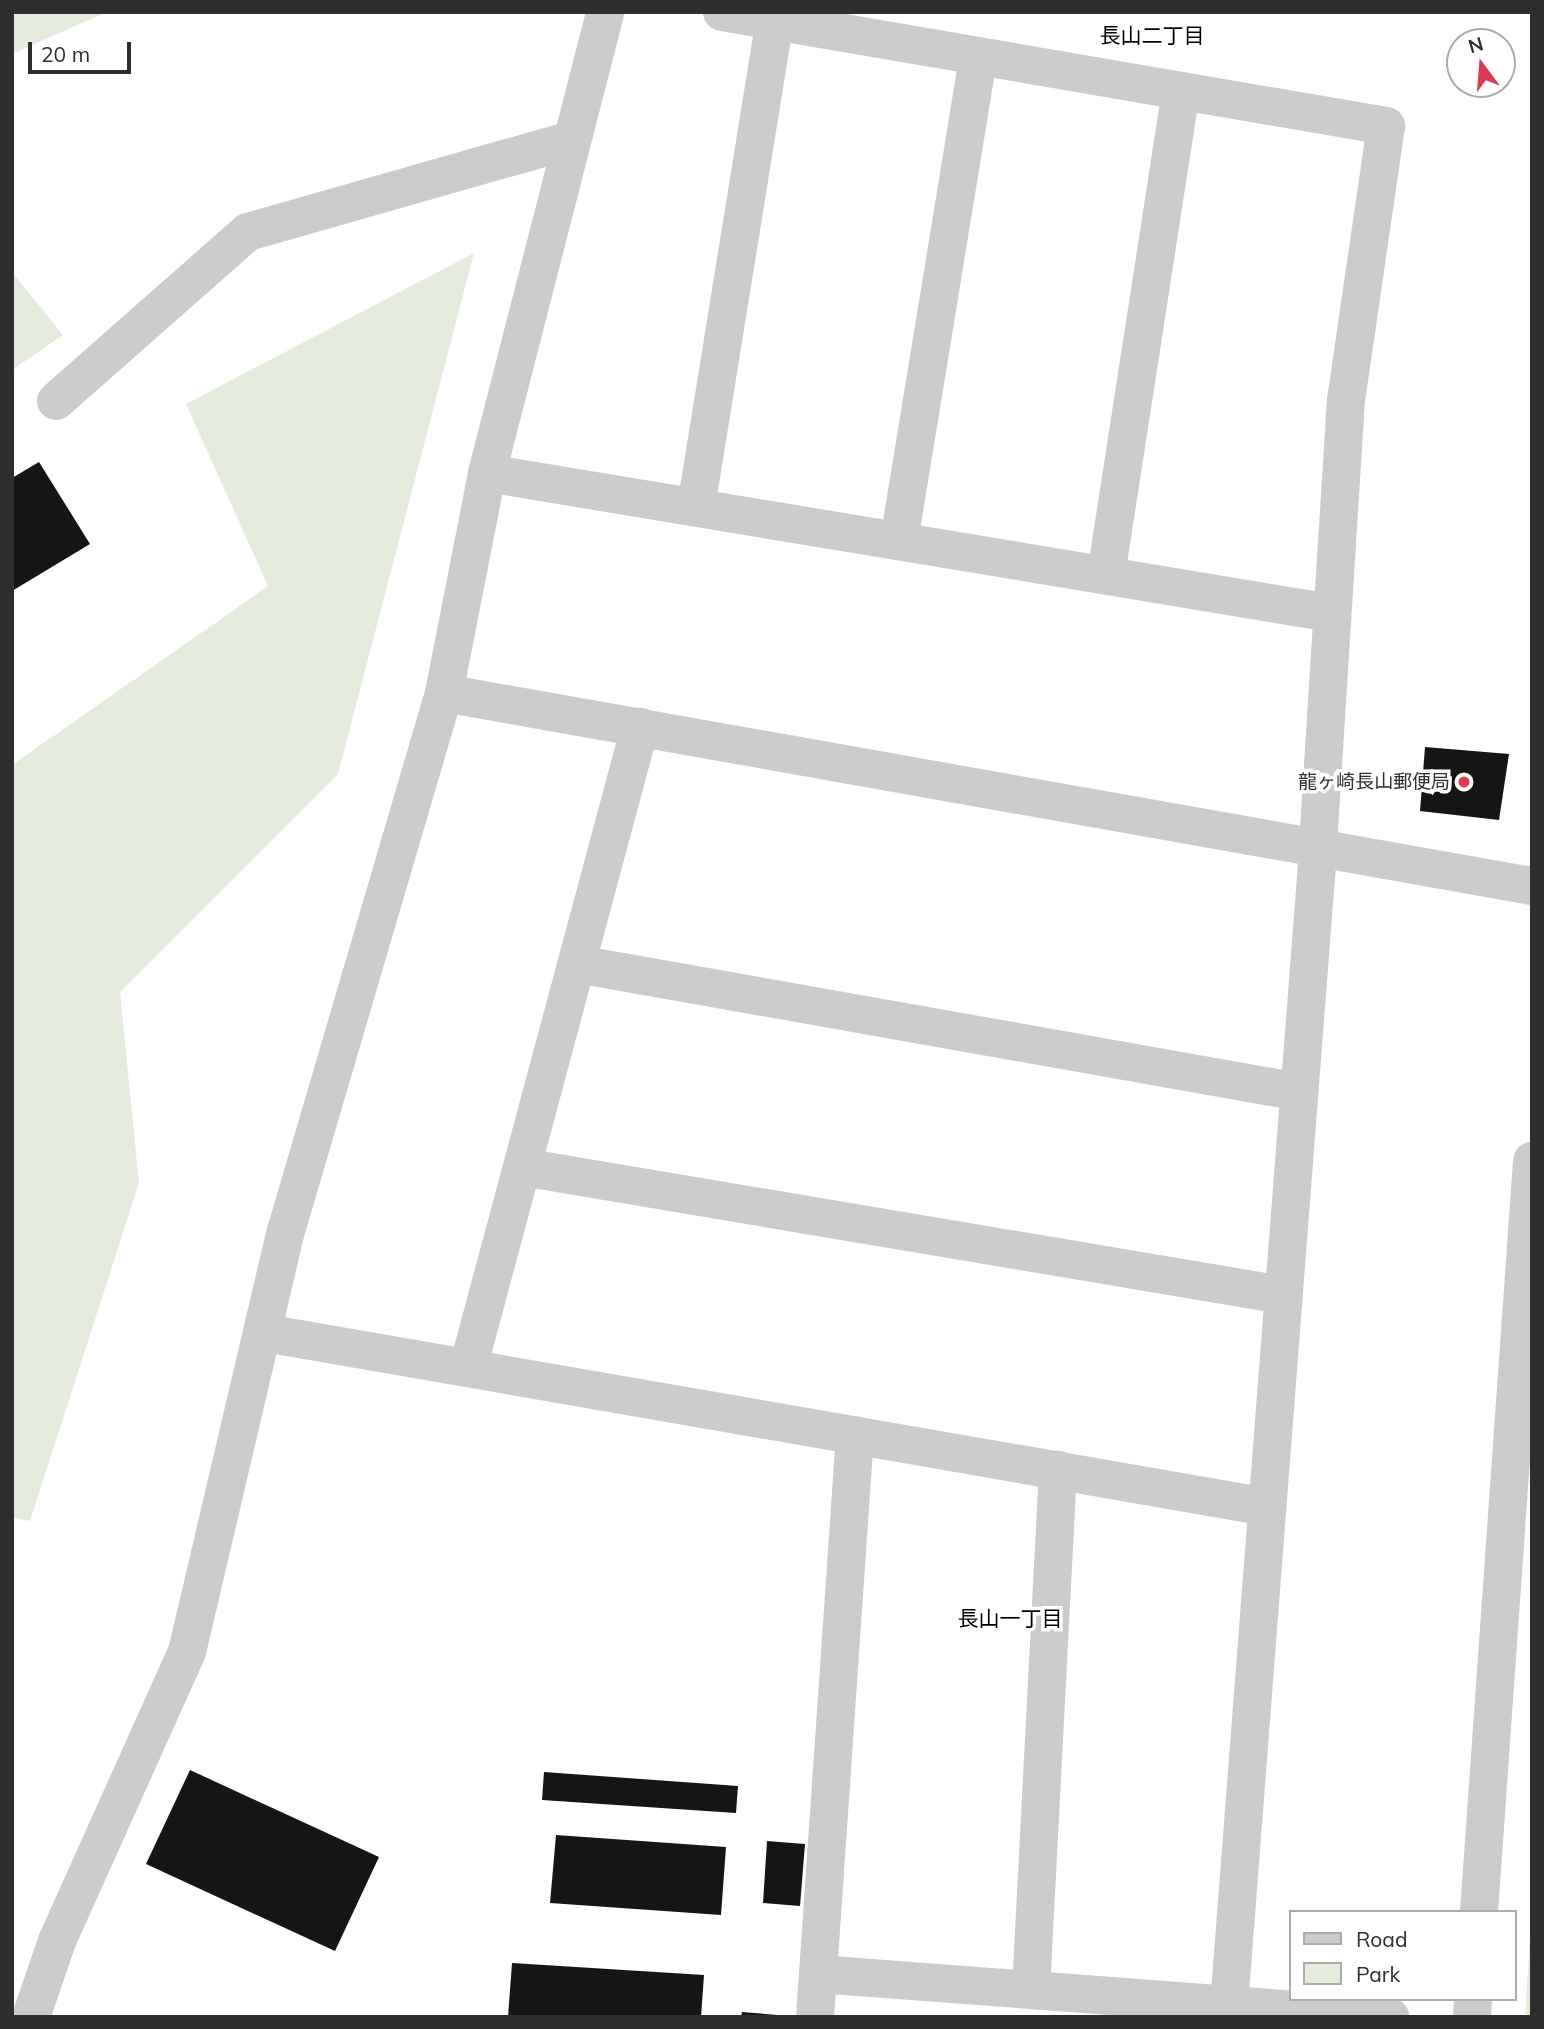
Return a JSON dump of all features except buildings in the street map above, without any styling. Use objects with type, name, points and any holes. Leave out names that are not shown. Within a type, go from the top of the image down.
[{"type":"street","points":[[31,2017],[57,1941],[187,1652],[265,1333],[286,1231],[444,693],[487,473],[605,12]]},
{"type":"street","points":[[722,12],[1386,126],[1346,401],[1318,851],[1228,2005]]},
{"type":"street","points":[[696,507],[775,21]]},
{"type":"street","points":[[899,541],[978,56]]},
{"type":"street","points":[[1106,575],[1181,91]]},
{"type":"street","points":[[56,401],[248,232],[571,140]]},
{"type":"street","points":[[487,473],[1331,613]]},
{"type":"street","points":[[444,693],[1318,851],[1532,886]]},
{"type":"street","points":[[468,1368],[640,727]]},
{"type":"street","points":[[576,964],[1299,1092]]},
{"type":"street","points":[[1479,1910],[1532,1161]]},
{"type":"street","points":[[522,1167],[1283,1295]]},
{"type":"street","points":[[265,1333],[1267,1507]]},
{"type":"street","points":[[815,2017],[855,1435]]},
{"type":"street","points":[[1031,1990],[1058,1470]]},
{"type":"street","points":[[818,1974],[1304,2013],[1390,2017]]},
{"type":"green space","points":[[12,12],[107,12],[12,54]]},
{"type":"green space","points":[[474,253],[338,774],[120,992],[139,1183],[30,1521],[12,1517],[12,765],[268,586],[186,404]]},
{"type":"green space","points":[[12,272],[63,335],[12,370]]},
{"type":"green space","points":[[1532,1904],[1532,2017],[1525,2017]]},
{"type":"place","name":"龍ヶ崎長山郵便局","points":[[1464,782]]},
{"type":"district","name":"長山二丁目","points":[[1152,35]]},
{"type":"district","name":"長山一丁目","points":[[1010,1618]]}]
